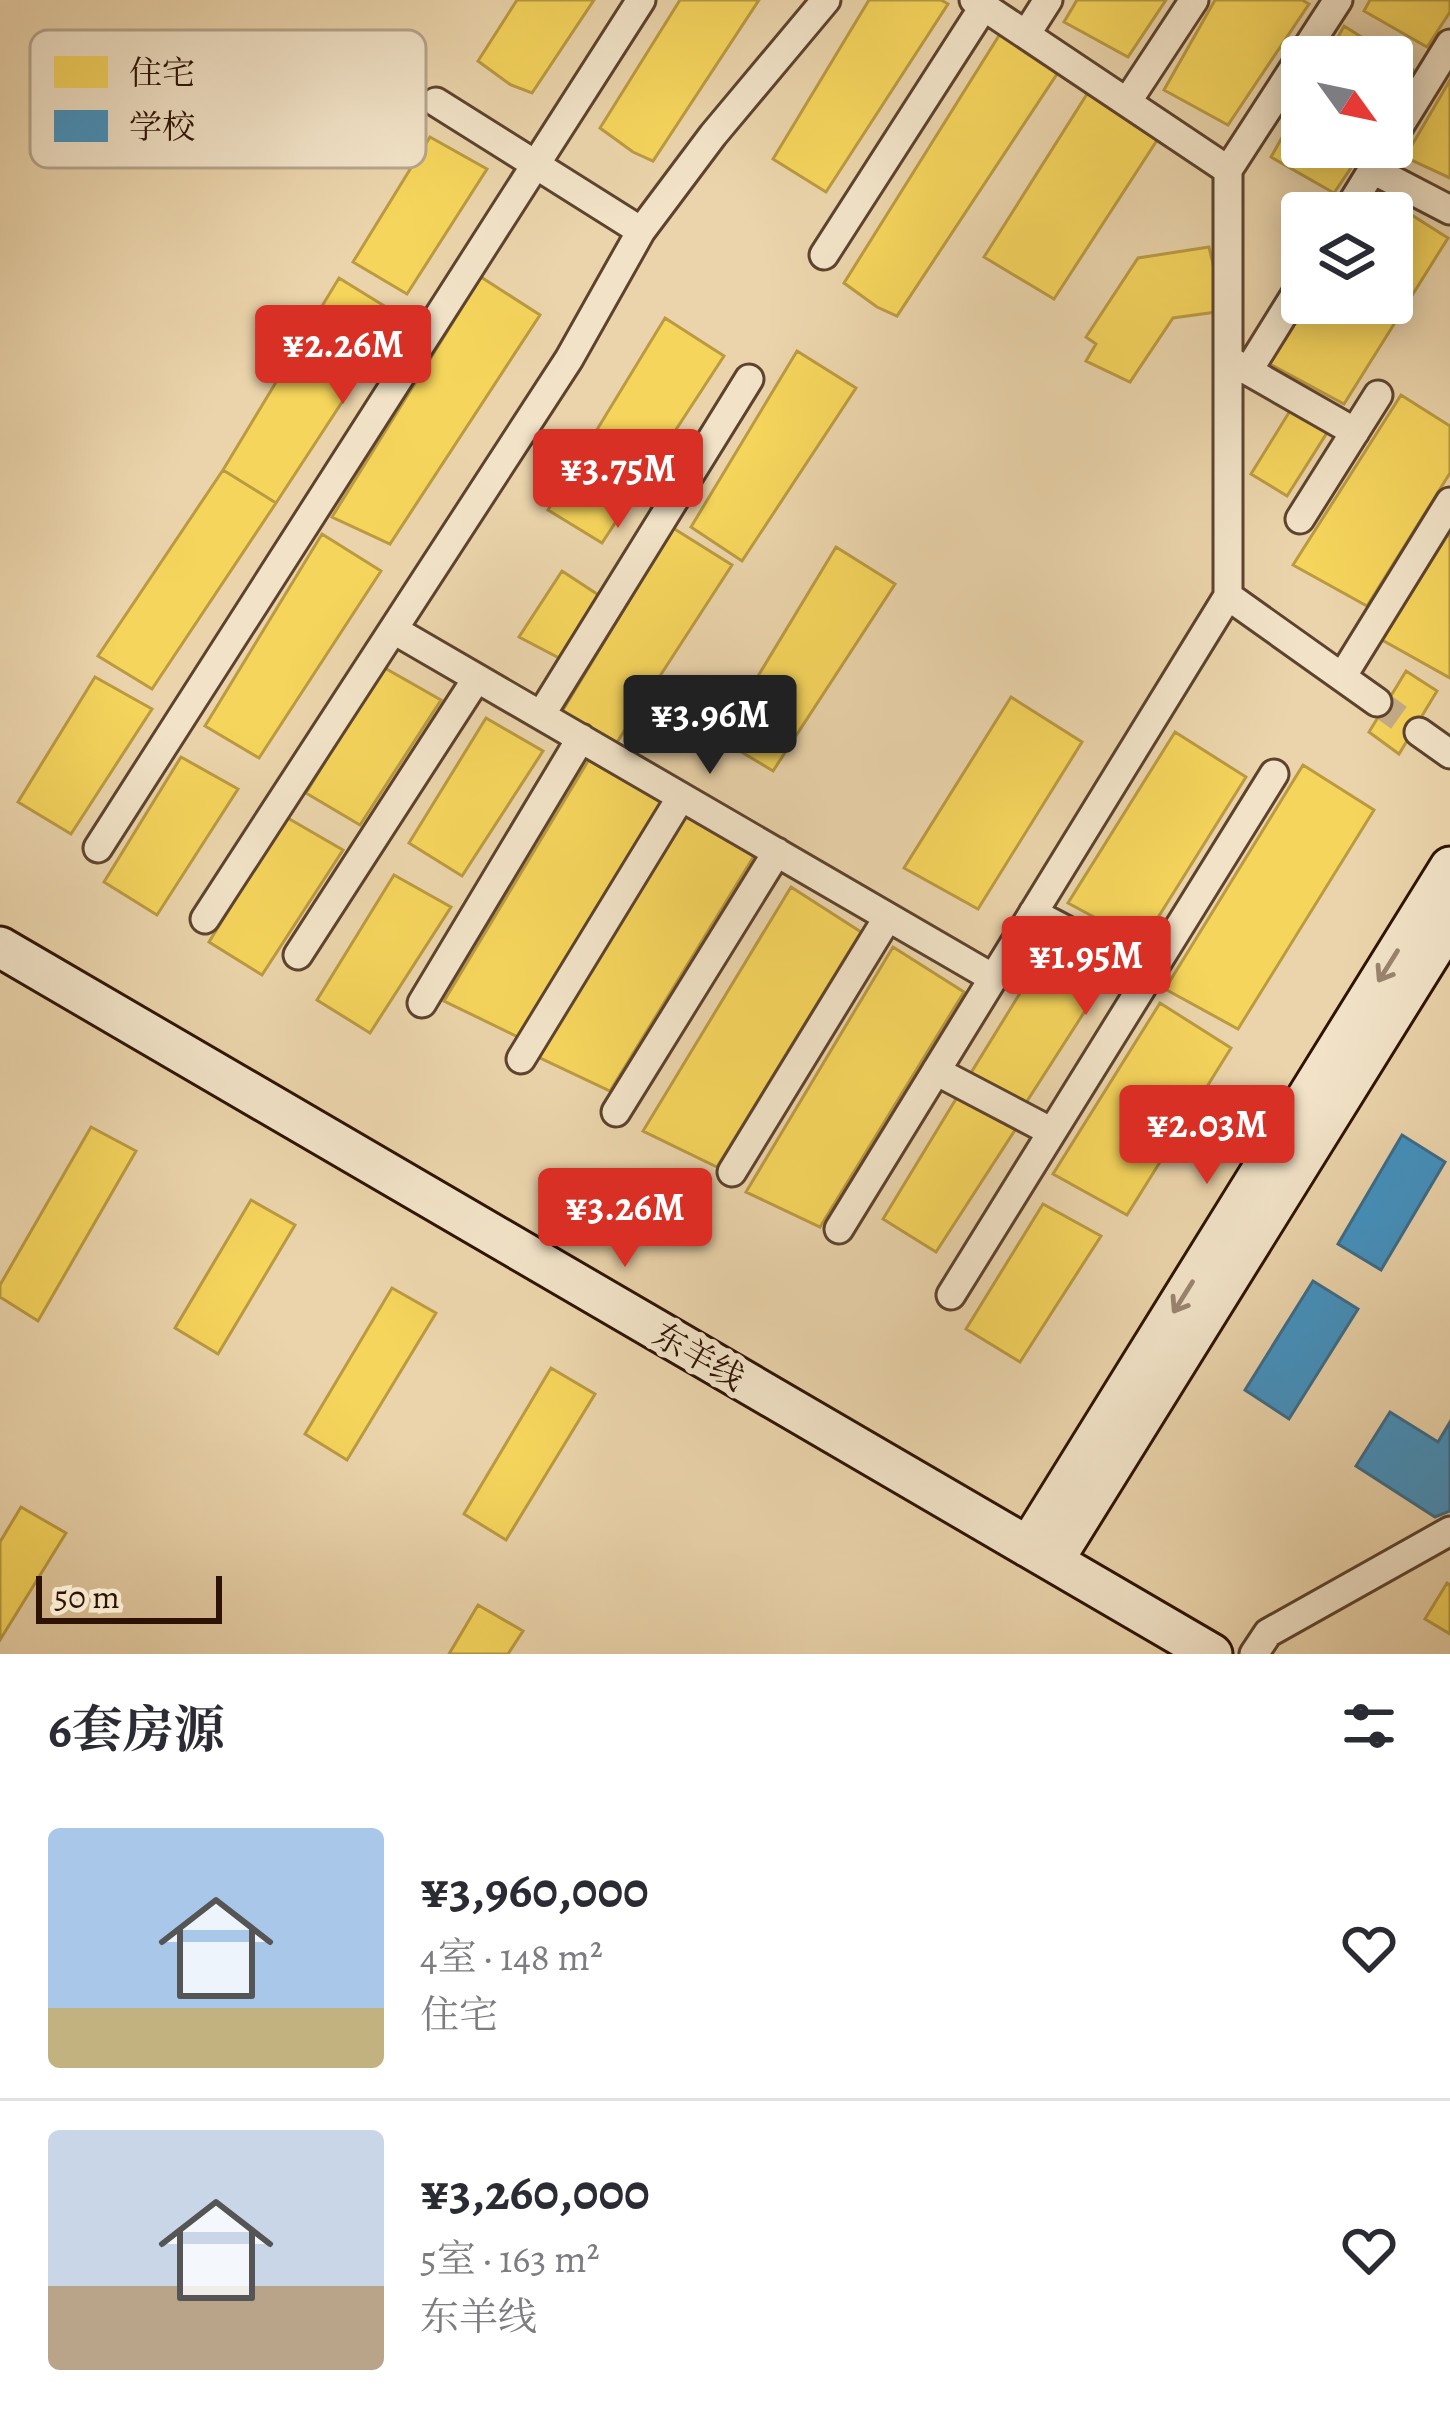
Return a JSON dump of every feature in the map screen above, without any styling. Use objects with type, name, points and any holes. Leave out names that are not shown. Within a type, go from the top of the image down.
[{"type":"street","points":[[98,848],[641,0]]},
{"type":"street","points":[[205,919],[569,359],[641,231],[713,135],[826,0]]},
{"type":"street","points":[[1027,33],[1048,0]]},
{"type":"street","points":[[1127,102],[1194,0]]},
{"type":"street","points":[[839,1229],[1228,596],[1238,365],[1228,170],[1338,0]]},
{"type":"street","points":[[824,255],[979,3],[1228,170]]},
{"type":"street","points":[[1413,104],[1450,44]]},
{"type":"street","points":[[436,103],[641,231]]},
{"type":"street","points":[[1393,168],[1450,210]]},
{"type":"street","points":[[1238,365],[1281,311]]},
{"type":"street","points":[[1238,365],[1354,432]]},
{"type":"street","points":[[542,716],[749,379]]},
{"type":"street","points":[[1300,519],[1378,395]]},
{"type":"street","points":[[1342,677],[1450,502]]},
{"type":"street","points":[[1228,596],[1377,702]]},
{"type":"street","points":[[394,630],[993,978]]},
{"type":"street","points":[[298,955],[477,678]]},
{"type":"street","points":[[1419,732],[1450,754]]},
{"type":"street","points":[[422,1003],[581,739]]},
{"type":"street","points":[[951,1295],[1274,774]]},
{"type":"street","points":[[521,1059],[681,797]]},
{"type":"street","points":[[616,1112],[777,852]]},
{"type":"street","points":[[1040,1554],[1450,867]]},
{"type":"street","points":[[1033,913],[1150,974]]},
{"type":"street","points":[[732,1172],[888,917]]},
{"type":"street","points":[[1040,1554],[1450,922]]},
{"type":"street","name":"东羊线","points":[[0,947],[1213,1654]]},
{"type":"street","points":[[936,1071],[1052,1132]]},
{"type":"street","points":[[1254,1654],[1268,1633],[1450,1531]]},
{"type":"building: 住宅","points":[[517,0],[594,0],[532,93],[511,85],[478,61]]},
{"type":"building: 住宅","points":[[680,0],[759,0],[653,161],[600,128]]},
{"type":"building: 住宅","points":[[869,0],[941,0],[948,4],[826,192],[773,159]]},
{"type":"building: 住宅","points":[[1077,0],[1166,0],[1128,57],[1064,22]]},
{"type":"building: 住宅","points":[[1215,0],[1302,0],[1309,4],[1288,36],[1281,36],[1281,46],[1228,125],[1164,90]]},
{"type":"building: 住宅","points":[[1370,0],[1450,0],[1450,12],[1427,47],[1364,11]]},
{"type":"building: 住宅","points":[[1344,26],[1360,36],[1339,36]]},
{"type":"building: 住宅","points":[[1000,34],[1061,68],[897,316],[844,283]]},
{"type":"building: 住宅","points":[[1450,80],[1450,178],[1413,161],[1413,143]]},
{"type":"building: 住宅","points":[[1094,83],[1165,128],[1054,299],[984,257]]},
{"type":"building: 住宅","points":[[430,137],[487,169],[407,294],[353,262],[411,168],[426,168]]},
{"type":"building: 住宅","points":[[1281,139],[1281,163],[1271,157]]},
{"type":"building: 住宅","points":[[1290,168],[1351,168],[1332,192]]},
{"type":"building: 住宅","points":[[1413,216],[1448,238],[1413,294]]},
{"type":"building: 住宅","points":[[1209,247],[1224,311],[1173,318],[1130,382],[1086,361],[1096,344],[1086,337],[1138,258]]},
{"type":"building: 住宅","points":[[481,277],[540,315],[390,544],[332,517]]},
{"type":"building: 住宅","points":[[339,278],[399,315],[276,503],[223,470]]},
{"type":"building: 住宅","points":[[665,318],[724,356],[602,543],[548,510]]},
{"type":"building: 住宅","points":[[1295,324],[1394,324],[1344,404],[1270,364]]},
{"type":"building: 住宅","points":[[797,351],[856,388],[742,561],[691,527]]},
{"type":"building: 住宅","points":[[1401,395],[1450,426],[1450,473],[1367,606],[1293,565]]},
{"type":"building: 住宅","points":[[1293,406],[1330,428],[1287,496],[1251,474]]},
{"type":"building: 住宅","points":[[223,470],[276,503],[152,689],[98,656]]},
{"type":"building: 住宅","points":[[673,528],[732,565],[610,753],[557,720]]},
{"type":"building: 住宅","points":[[1450,531],[1450,678],[1382,640]]},
{"type":"building: 住宅","points":[[322,534],[381,571],[259,758],[205,726]]},
{"type":"building: 住宅","points":[[836,547],[895,584],[773,771],[720,739]]},
{"type":"building: 住宅","points":[[562,571],[600,596],[561,659],[519,637]]},
{"type":"building: 住宅","points":[[383,667],[441,700],[360,825],[306,793]]},
{"type":"building: 住宅","points":[[1406,671],[1437,691],[1399,754],[1369,732]]},
{"type":"building: 住宅","points":[[95,677],[152,709],[71,834],[18,802]]},
{"type":"building: 住宅","points":[[1011,697],[1082,742],[978,909],[904,868]]},
{"type":"building: 住宅","points":[[486,718],[543,751],[462,876],[409,843]]},
{"type":"building: 住宅","points":[[1175,732],[1246,777],[1142,943],[1068,903]]},
{"type":"building: 住宅","points":[[591,756],[662,801],[518,1037],[444,1001]]},
{"type":"building: 住宅","points":[[181,757],[238,789],[157,915],[104,882]]},
{"type":"building: 住宅","points":[[1303,765],[1374,810],[1238,1029],[1165,989]]},
{"type":"building: 住宅","points":[[684,811],[754,856],[610,1091],[536,1056]]},
{"type":"building: 住宅","points":[[286,817],[343,850],[262,975],[209,942]]},
{"type":"building: 住宅","points":[[394,875],[451,907],[370,1033],[317,1000]]},
{"type":"building: 住宅","points":[[791,887],[861,932],[717,1167],[643,1131]]},
{"type":"building: 住宅","points":[[893,947],[964,992],[820,1227],[746,1192]]},
{"type":"building: 住宅","points":[[1046,951],[1103,983],[1022,1109],[969,1076]]},
{"type":"building: 住宅","points":[[1160,1003],[1231,1048],[1127,1215],[1053,1174]]},
{"type":"building: 住宅","points":[[959,1094],[1017,1127],[936,1252],[883,1219]]},
{"type":"building: 住宅","points":[[91,1127],[136,1151],[38,1321],[0,1297],[0,1285]]},
{"type":"building: 住宅","points":[[251,1200],[295,1225],[218,1354],[175,1328]]},
{"type":"building: 住宅","points":[[1043,1204],[1101,1236],[1020,1362],[966,1329]]},
{"type":"building: 住宅","points":[[392,1288],[436,1313],[347,1460],[305,1434]]},
{"type":"building: 住宅","points":[[551,1368],[595,1394],[506,1540],[464,1514]]},
{"type":"building: 住宅","points":[[21,1507],[66,1533],[0,1640],[0,1542]]},
{"type":"building: 住宅","points":[[1447,1583],[1450,1585],[1450,1634],[1425,1619]]},
{"type":"building: 住宅","points":[[478,1605],[523,1631],[508,1654],[449,1654]]},
{"type":"building: 学校","points":[[1402,1135],[1445,1162],[1381,1270],[1338,1244]]},
{"type":"building: 学校","points":[[1313,1281],[1358,1309],[1289,1419],[1245,1390]]},
{"type":"building: 学校","points":[[1390,1412],[1438,1442],[1450,1422],[1450,1511],[1435,1517],[1356,1466]]},
{"type":"tunnel","points":[[1377,702],[1419,732]]}]
